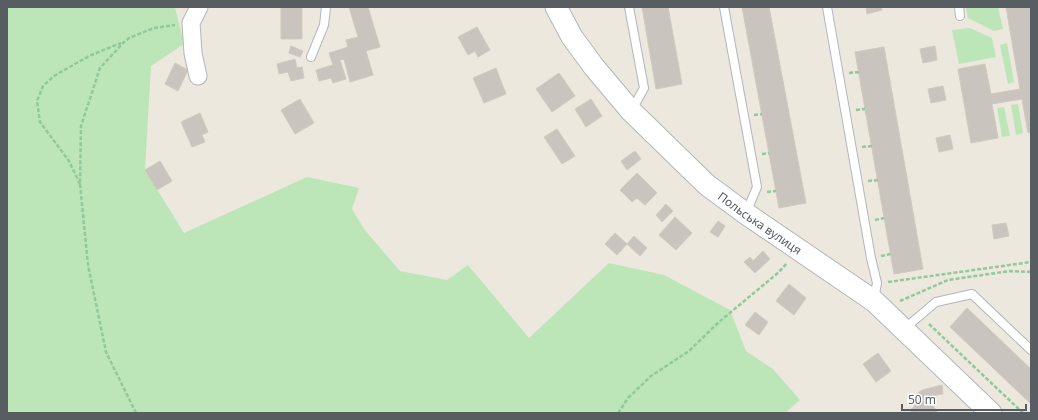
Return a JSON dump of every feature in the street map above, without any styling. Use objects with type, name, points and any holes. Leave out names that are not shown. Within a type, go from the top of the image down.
[{"type":"street","points":[[198,76],[193,53],[192,22],[199,7]]},
{"type":"street","name":"Польська вулиця","points":[[556,7],[572,37],[594,67],[631,111],[707,185],[745,214],[798,250],[875,292],[903,329],[991,413]]},
{"type":"lane","points":[[311,57],[324,25],[326,7]]},
{"type":"lane","points":[[629,7],[644,88],[631,111]]},
{"type":"lane","points":[[724,7],[757,187],[745,214]]},
{"type":"lane","points":[[827,7],[871,258],[875,292]]},
{"type":"lane","points":[[959,7],[960,16]]},
{"type":"lane","points":[[903,329],[936,302],[972,294],[1031,350]]},
{"type":"path","points":[[136,413],[106,352],[88,265],[80,184],[81,126],[100,68],[123,43],[129,38],[154,28],[192,22]]},
{"type":"path","points":[[80,184],[69,161],[40,122],[37,101],[43,86],[54,76],[89,56],[123,43]]},
{"type":"path","points":[[618,413],[628,398],[651,376],[689,351],[719,322],[779,272],[798,250]]},
{"type":"path","points":[[875,292],[1031,262]]},
{"type":"path","points":[[920,316],[1023,413]]},
{"type":"green space","points":[[7,7],[175,7],[184,44],[151,66],[145,170],[184,233],[307,177],[359,188],[352,209],[364,229],[400,271],[447,280],[468,265],[529,338],[609,263],[664,275],[730,310],[746,351],[773,369],[800,400],[785,413],[7,413]]},
{"type":"green space","points":[[998,7],[1003,29],[994,31],[968,18],[966,8]]},
{"type":"green space","points":[[970,28],[992,38],[996,57],[959,64],[952,30]]},
{"type":"green space","points":[[1007,43],[1014,82],[1008,84],[1000,45]]},
{"type":"green space","points":[[1018,104],[1023,133],[1016,135],[1011,105]]},
{"type":"green space","points":[[1004,107],[1010,136],[1002,137],[997,108]]},
{"type":"building","points":[[281,7],[302,7],[302,39],[281,39]]},
{"type":"building","points":[[349,7],[368,7],[380,47],[366,51],[373,75],[350,82],[344,59],[340,60],[346,79],[333,83],[331,78],[319,81],[316,70],[333,65],[329,53],[348,47],[346,40],[358,37]]},
{"type":"building","points":[[642,7],[668,7],[682,84],[656,89]]},
{"type":"building","points":[[742,7],[769,7],[806,203],[779,208]]},
{"type":"building","points":[[866,7],[881,7],[882,10],[867,14]]},
{"type":"building","points":[[1006,7],[1031,7],[1031,132],[1028,133],[1022,99],[992,104],[998,138],[971,143],[958,69],[985,64],[991,94],[1020,89]]},
{"type":"building","points":[[477,27],[490,50],[478,57],[475,51],[468,55],[458,37]]},
{"type":"building","points":[[291,46],[303,51],[300,57],[289,53]]},
{"type":"building","points":[[935,46],[937,60],[923,63],[920,49]]},
{"type":"building","points":[[884,47],[923,269],[894,274],[855,52]]},
{"type":"building","points":[[295,59],[297,68],[302,67],[304,78],[291,81],[288,72],[279,74],[277,64]]},
{"type":"building","points":[[175,63],[188,70],[178,91],[165,84]]},
{"type":"building","points":[[496,68],[506,94],[484,103],[473,78]]},
{"type":"building","points":[[559,73],[575,96],[552,112],[536,89]]},
{"type":"building","points":[[943,86],[946,100],[931,103],[928,89]]},
{"type":"building","points":[[300,99],[314,123],[295,134],[281,110]]},
{"type":"building","points":[[591,99],[602,116],[586,127],[575,109]]},
{"type":"building","points":[[200,113],[208,132],[202,135],[205,142],[192,147],[181,122]]},
{"type":"building","points":[[557,129],[575,156],[562,164],[544,137]]},
{"type":"building","points":[[950,135],[953,149],[939,152],[936,138]]},
{"type":"building","points":[[635,151],[641,159],[627,170],[621,161]]},
{"type":"building","points":[[160,161],[172,181],[157,190],[145,170]]},
{"type":"building","points":[[637,173],[657,193],[645,205],[637,198],[632,202],[620,190]]},
{"type":"building","points":[[666,204],[673,211],[662,222],[656,215]]},
{"type":"building","points":[[675,217],[692,233],[676,250],[659,235]]},
{"type":"building","points":[[718,221],[725,226],[718,237],[710,232]]},
{"type":"building","points":[[1006,223],[1009,236],[994,239],[992,225]]},
{"type":"building","points":[[615,233],[627,244],[617,255],[605,244]]},
{"type":"building","points":[[634,236],[647,248],[640,256],[627,244]]},
{"type":"building","points":[[763,251],[770,259],[755,273],[744,262],[750,257],[753,261]]},
{"type":"building","points":[[789,284],[806,298],[794,315],[776,301]]},
{"type":"building","points":[[967,308],[1031,369],[1031,404],[950,327]]},
{"type":"building","points":[[755,312],[768,322],[759,335],[745,325]]},
{"type":"building","points":[[878,353],[891,371],[876,382],[863,364]]},
{"type":"building","points":[[942,385],[943,394],[926,397],[915,406],[909,400],[922,390]]},
{"type":"building","points":[[926,397],[937,411],[935,413],[922,413],[920,411],[917,413],[912,413],[910,410]]}]
